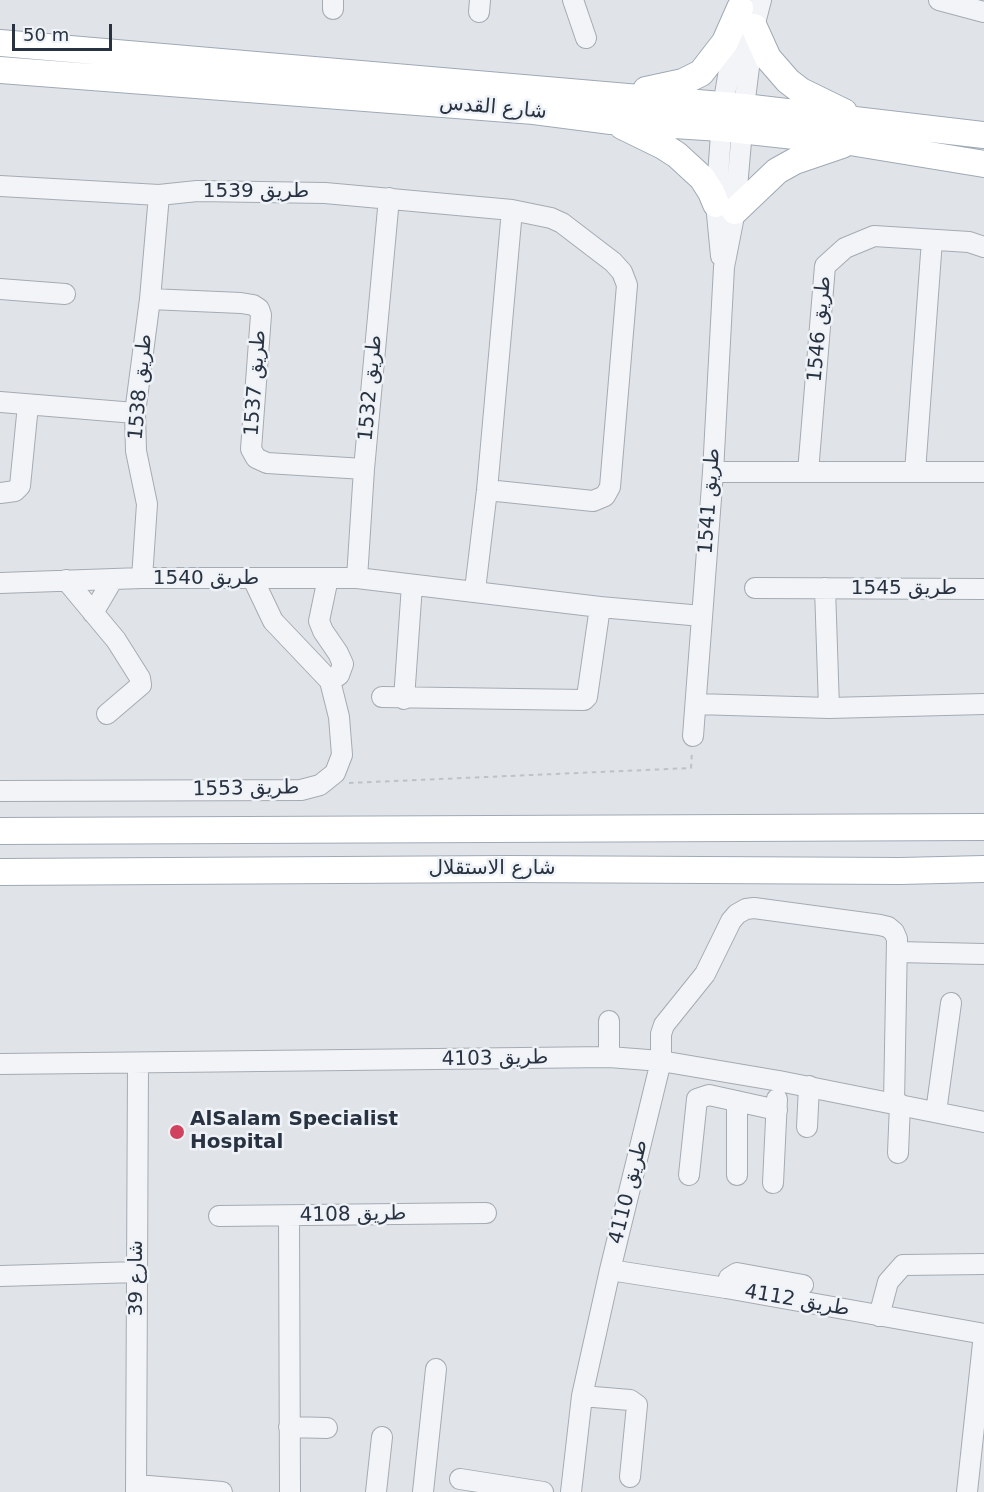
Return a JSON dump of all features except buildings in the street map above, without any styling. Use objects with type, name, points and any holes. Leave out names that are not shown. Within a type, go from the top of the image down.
[{"type":"main road","points":[[615,94],[675,84],[701,73],[749,9]]},
{"type":"main road","points":[[749,9],[768,58],[788,81],[814,98],[866,121]]},
{"type":"main road","name":"شارع القدس","points":[[0,43],[615,94],[850,142],[984,164]]},
{"type":"main road","name":"شارع القدس","points":[[0,70],[534,111],[611,121],[733,118],[866,121],[984,135]]},
{"type":"main road","points":[[611,121],[677,155],[702,178],[711,192],[726,207],[795,160],[850,142]]},
{"type":"main road","name":"شارع الاستقلال","points":[[0,831],[984,827]]},
{"type":"main road","name":"شارع الاستقلال","points":[[0,872],[509,868],[900,871],[984,869]]},
{"type":"street","points":[[573,0],[586,38]]},
{"type":"street","points":[[939,0],[984,12]]},
{"type":"street","name":"طريق 1541","points":[[693,736],[713,472],[724,267],[718,238],[726,207],[733,118],[749,9]]},
{"type":"street","name":"طريق 1539","points":[[0,186],[159,195],[197,191],[325,193],[512,210],[551,218],[562,223],[613,262],[622,272],[627,285],[610,486],[605,496],[593,501],[487,490]]},
{"type":"street","name":"طريق 1538","points":[[142,578],[147,504],[136,451],[135,413],[150,299],[159,195]]},
{"type":"street","name":"طريق 1532","points":[[357,578],[364,469],[389,198]]},
{"type":"street","points":[[475,590],[487,490],[512,210]]},
{"type":"street","name":"طريق 1546","points":[[808,472],[825,266],[845,248],[874,236],[969,242],[984,247]]},
{"type":"street","points":[[915,472],[932,240]]},
{"type":"street","points":[[0,288],[65,294]]},
{"type":"street","name":"طريق 1537","points":[[150,299],[241,303],[253,305],[259,309],[261,315],[251,449],[256,458],[267,463],[364,469]]},
{"type":"street","points":[[0,402],[135,413]]},
{"type":"street","points":[[0,493],[15,491],[20,486],[28,405]]},
{"type":"street","points":[[713,472],[984,472]]},
{"type":"street","points":[[269,609],[282,578]]},
{"type":"street","points":[[328,578],[320,621],[323,631],[343,664],[339,675],[330,681]]},
{"type":"street","name":"طريق 1540","points":[[0,583],[66,579],[357,578],[475,590],[600,607],[702,616]]},
{"type":"street","points":[[66,579],[116,640],[141,681],[141,685],[107,714]]},
{"type":"street","points":[[93,613],[113,579]]},
{"type":"street","name":"طريق 1553","points":[[0,790],[301,790],[320,785],[335,773],[342,755],[339,717],[330,681],[273,621],[253,579]]},
{"type":"street","points":[[404,699],[412,585]]},
{"type":"street","name":"طريق 1545","points":[[755,588],[984,589]]},
{"type":"street","name":"طريق 1545","points":[[825,588],[829,708]]},
{"type":"street","points":[[382,697],[584,700],[587,697],[600,607]]},
{"type":"street","points":[[696,704],[829,708],[984,704]]},
{"type":"street","name":"طريق 4110","points":[[570,1492],[582,1396],[660,1061],[661,1034],[668,1017],[705,974],[731,921],[746,909],[754,908],[888,927],[897,939],[897,952]]},
{"type":"street","points":[[898,1153],[897,952],[984,954]]},
{"type":"street","points":[[936,1112],[951,1003]]},
{"type":"street","points":[[609,1021],[609,1057]]},
{"type":"street","name":"طريق 4103","points":[[0,1064],[609,1057],[660,1061],[809,1086],[984,1122]]},
{"type":"street","name":"شارع 39","points":[[136,1488],[138,1064]]},
{"type":"street","points":[[772,1183],[779,1081]]},
{"type":"street","points":[[807,1127],[809,1086]]},
{"type":"street","points":[[689,1175],[697,1099],[710,1095],[777,1110]]},
{"type":"street","points":[[737,1101],[737,1174]]},
{"type":"street","name":"طريق 4108","points":[[219,1216],[486,1213]]},
{"type":"street","points":[[290,1216],[290,1492]]},
{"type":"street","points":[[879,1316],[888,1282],[903,1265],[984,1264]]},
{"type":"street","name":"طريق 4112","points":[[610,1270],[726,1288],[803,1286],[879,1316],[984,1334]]},
{"type":"street","points":[[0,1276],[138,1272]]},
{"type":"street","points":[[967,1492],[984,1334]]},
{"type":"street","points":[[423,1492],[436,1369]]},
{"type":"street","points":[[582,1396],[630,1400],[637,1405],[630,1477]]},
{"type":"street","points":[[290,1427],[327,1428]]},
{"type":"street","points":[[376,1492],[382,1437]]},
{"type":"street","points":[[460,1479],[543,1492]]},
{"type":"street","points":[[136,1488],[222,1492]]},
{"type":"path","points":[[320,785],[691,768],[693,736]]},
{"type":"place","name":"AlSalam Specialist Hospital","points":[[177,1132]]}]
